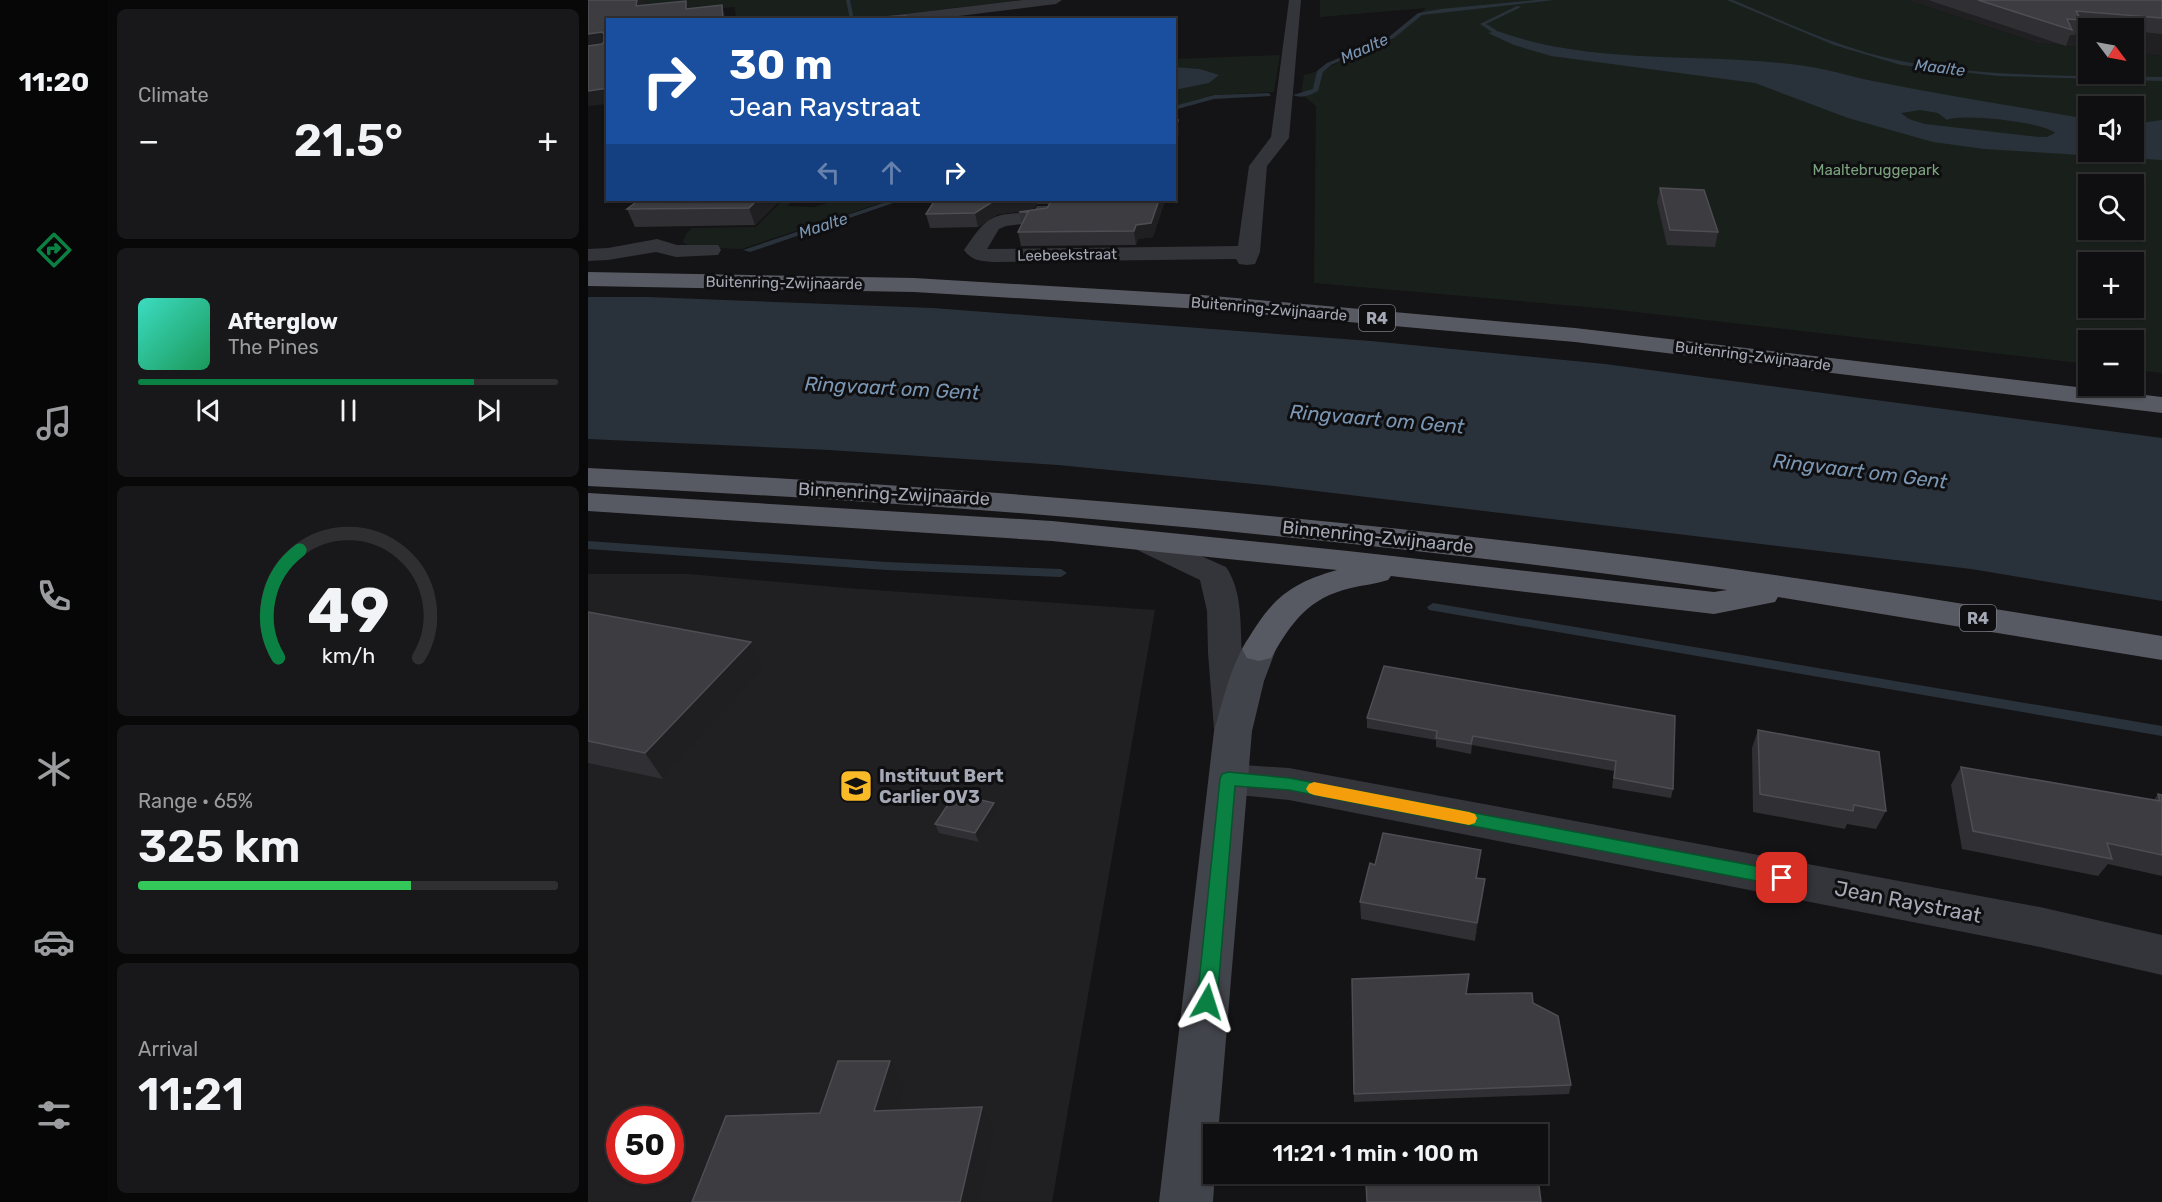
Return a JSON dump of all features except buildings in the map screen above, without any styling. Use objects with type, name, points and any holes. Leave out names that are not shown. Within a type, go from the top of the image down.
[{"type":"highway","name":"Buitenring-Zwijnaarde","points":[[588,279],[914,285],[1202,302],[1575,335],[2162,405]]},
{"type":"highway","name":"Binnenring-Zwijnaarde","points":[[588,477],[1002,501],[1186,517],[1490,549],[1794,588],[2162,648]]},
{"type":"highway","name":"R4","points":[[588,502],[1040,530],[1348,561],[1714,603],[1794,588]]},
{"type":"highway","points":[[1242,651],[1298,597],[1335,582],[1373,573],[1429,571]]},
{"type":"main road","points":[[1186,1202],[1233,731],[1246,681],[1242,651]]},
{"type":"street","points":[[905,18],[1056,0]]},
{"type":"street","name":"Leebeekstraat","points":[[1044,210],[1041,217],[1008,219],[992,225],[975,250],[979,254],[993,256],[1248,256],[1258,166],[1280,138],[1295,0]]},
{"type":"street","points":[[588,255],[608,254],[657,245],[676,251],[710,250]]},
{"type":"street","points":[[1142,540],[1215,574],[1224,612],[1242,651]]},
{"type":"street","name":"Jean Raystraat","points":[[1228,779],[1289,784],[2040,927],[2162,955]]},
{"type":"shaded area","points":[[1906,0],[2162,0],[2162,56],[2144,54],[2144,18],[2078,18],[2078,47],[2037,43]]},
{"type":"shaded area","name":"Instituut Bert Carlier OV3","points":[[588,574],[689,574],[1155,610],[1052,1202],[588,1202]]},
{"type":"green space","points":[[628,0],[1021,0],[870,18],[736,18],[735,7],[628,16]]},
{"type":"green space","name":"Maaltebruggepark","points":[[1320,0],[1906,0],[2037,43],[2078,47],[2078,84],[2144,84],[2144,54],[2162,56],[2162,373],[2144,371],[2144,330],[2078,330],[2078,363],[1610,309],[1314,283],[1316,106],[1301,94],[1304,75],[1322,70],[1395,37],[1426,8],[1320,17]]},
{"type":"green space","points":[[1280,55],[1274,92],[1213,95],[1176,106],[1176,90],[1209,83],[1218,75],[1200,69],[1176,67],[1176,59]]},
{"type":"green space","points":[[782,201],[794,201],[787,206],[815,207],[833,201],[887,201],[741,249],[691,247],[683,242],[686,234],[692,228],[756,227]]},
{"type":"water","points":[[1497,31],[1534,42],[1608,54],[1760,61],[1808,66],[1904,87],[2078,117],[2078,155],[1984,149],[1933,142],[1848,118],[1755,83],[1551,56],[1514,45],[1488,33]],"holes":[[[1920,110],[1938,113],[1947,120],[1985,118],[2020,122],[2036,125],[2055,133],[2047,137],[2039,137],[1925,124],[1909,119],[1901,113]]]},
{"type":"water","points":[[1176,67],[1200,69],[1219,75],[1209,83],[1176,90]]},
{"type":"water","points":[[2162,120],[2162,160],[2144,159],[2144,122]]},
{"type":"water","name":"Ringvaart om Gent","points":[[588,297],[648,297],[933,308],[1371,341],[1605,364],[2162,438],[2162,601],[1971,569],[1274,486],[1058,465],[829,450],[588,439]]},
{"type":"waterway","points":[[848,0],[852,18]]},
{"type":"waterway","name":"Maalte","points":[[1296,95],[1308,94],[1316,90],[1320,71],[1329,64],[1392,37],[1420,14],[1552,0]]},
{"type":"waterway","name":"Maalte","points":[[1729,0],[1835,44],[1901,63],[1998,74],[2162,79]]},
{"type":"waterway","points":[[1494,31],[1482,24],[1519,7]]},
{"type":"waterway","name":"Maalte","points":[[1176,107],[1214,97],[1269,95]]},
{"type":"waterway","name":"Maalte","points":[[747,250],[895,201]]},
{"type":"waterway","points":[[588,545],[886,566],[1061,573]]},
{"type":"waterway","points":[[1433,607],[2162,731]]},
{"type":"slow traffic","points":[[1314,789],[1469,818]]},
{"type":"place","name":"Instituut Bert Carlier OV3","points":[[856,786]]},
{"type":"route","points":[[1207,1002],[1228,779],[1289,784],[1782,878]]}]
